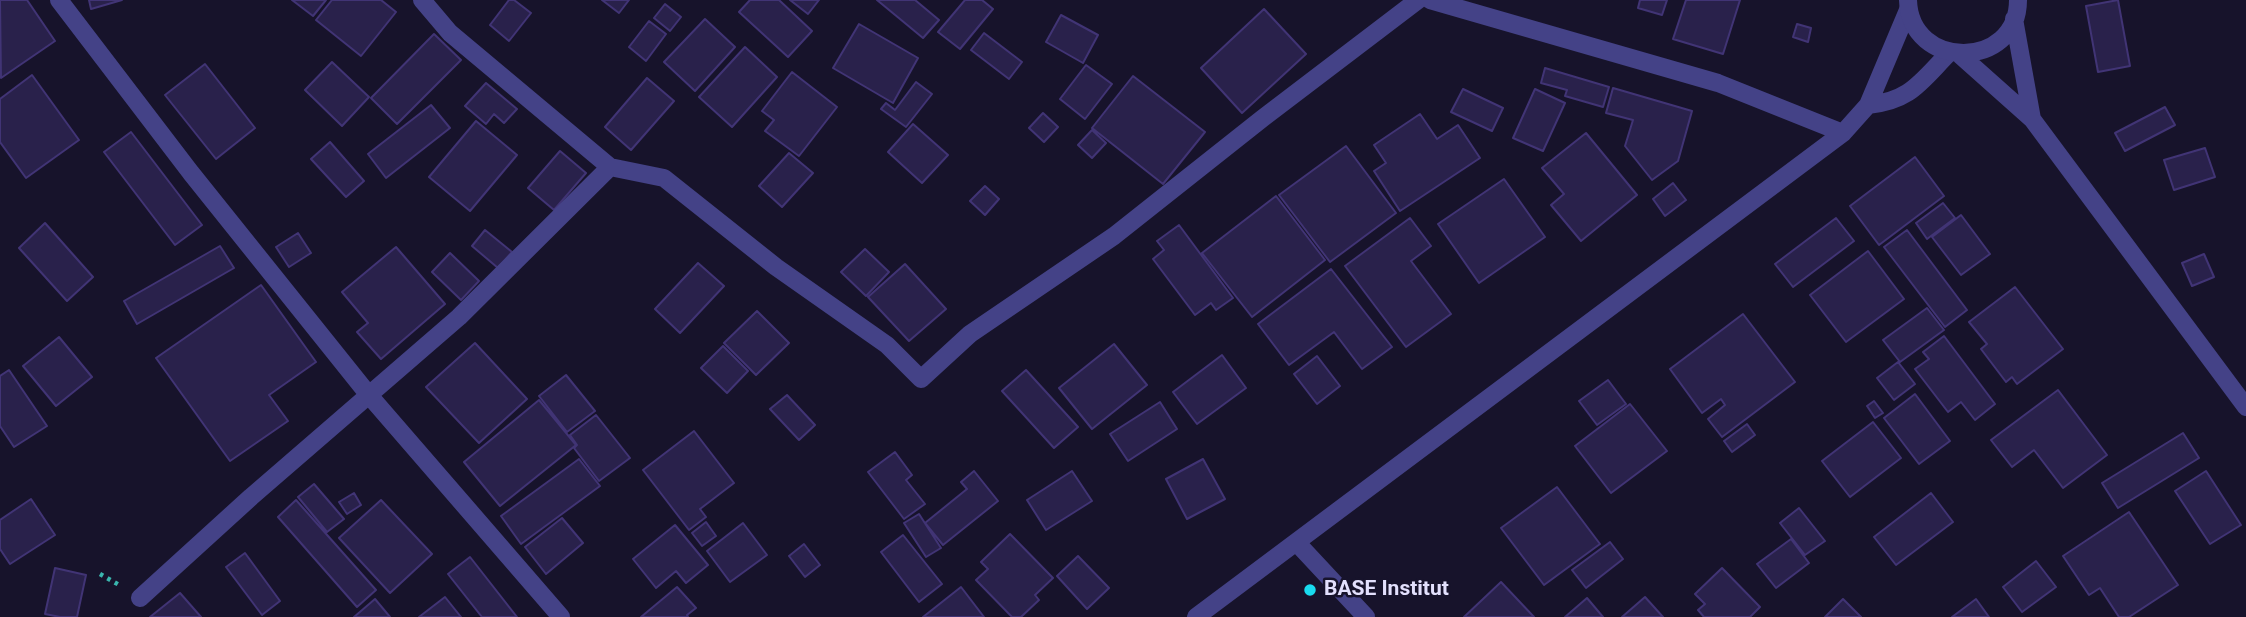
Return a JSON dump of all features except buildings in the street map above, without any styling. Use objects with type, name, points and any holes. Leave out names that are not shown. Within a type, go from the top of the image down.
[{"type":"street","points":[[59,0],[191,173],[368,394],[561,617]]},
{"type":"street","points":[[422,0],[450,33],[610,167],[664,178],[776,267],[887,345],[921,379],[970,334],[1114,236],[1418,0]]},
{"type":"street","points":[[1430,0],[1718,83],[1843,133]]},
{"type":"street","points":[[1868,105],[1889,103],[1908,94],[1955,53],[1976,52],[1993,45],[2006,34],[2014,19],[2018,0]]},
{"type":"street","points":[[1908,5],[1916,29],[1931,44],[1955,53],[2032,119],[2238,384],[2246,407]]},
{"type":"street","points":[[1196,617],[1843,133],[1868,105],[1908,5]]},
{"type":"street","points":[[2014,19],[2032,119]]},
{"type":"street","points":[[140,598],[368,394],[459,317],[610,167]]},
{"type":"street","points":[[1297,543],[1366,617]]},
{"type":"place","name":"BASE Institut","points":[[1310,590]]}]
